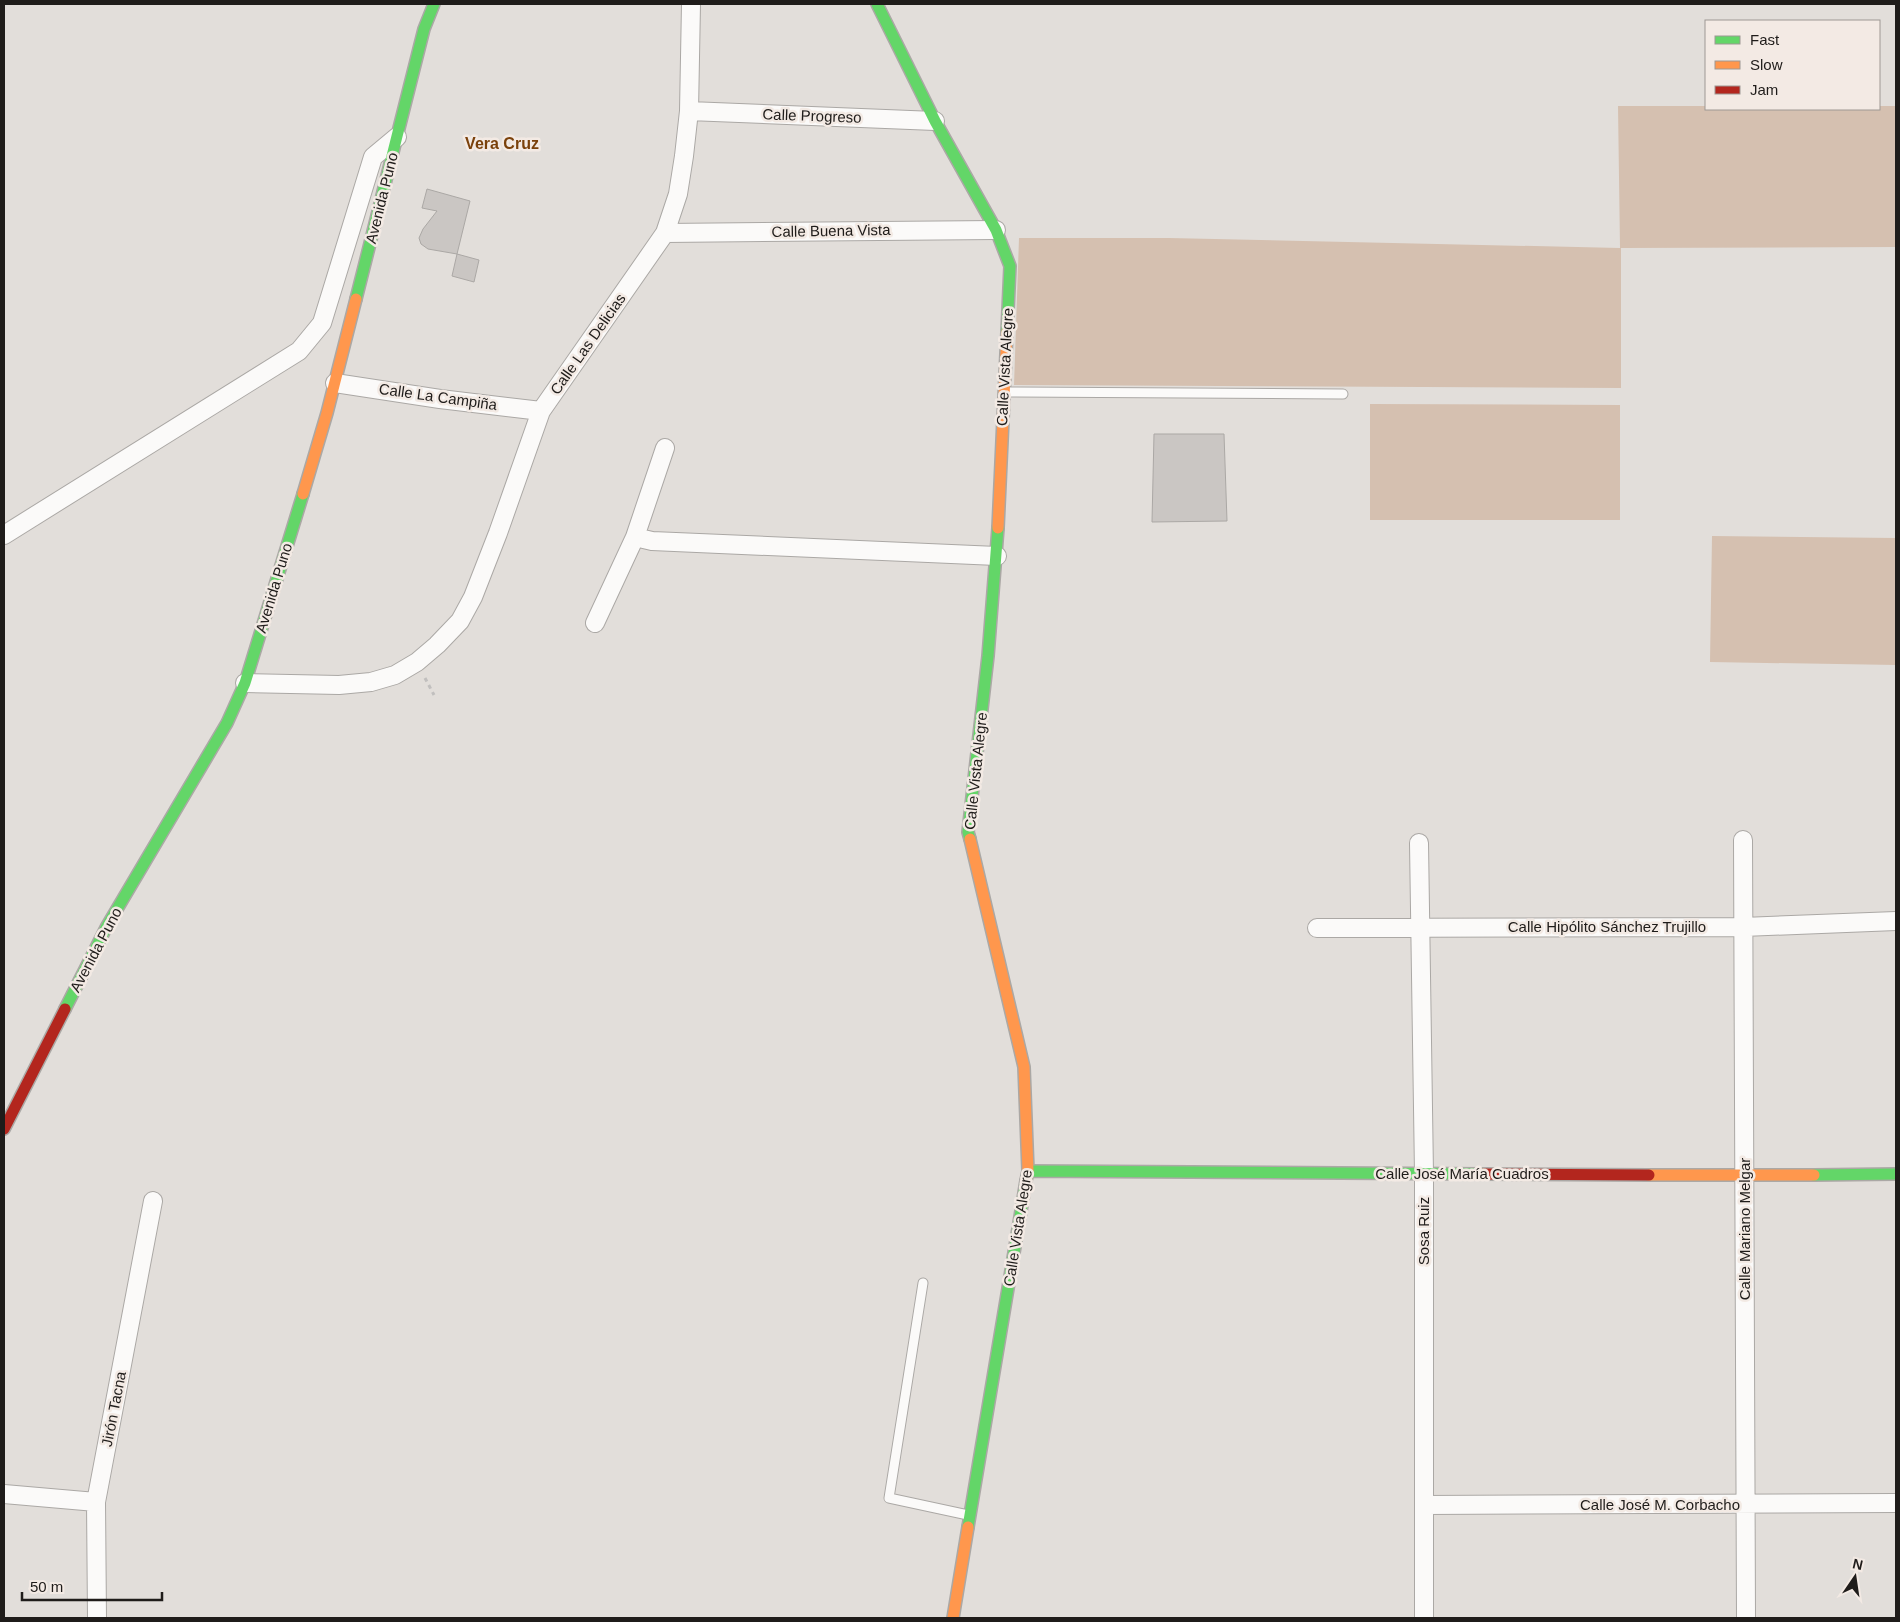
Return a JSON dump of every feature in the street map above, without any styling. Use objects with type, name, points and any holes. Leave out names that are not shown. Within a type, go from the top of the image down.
[{"type":"street","name":"Avenida Puno","points":[[4,1129],[108,926],[227,723],[245,683],[335,383],[424,29],[434,4]]},
{"type":"street","name":"Calle Las Delicias","points":[[245,683],[340,685],[371,682],[395,675],[417,662],[438,645],[460,621],[473,597],[498,533],[541,411],[665,233],[678,194],[689,111],[691,4]]},
{"type":"street","name":"Calle Vista Alegre","points":[[877,4],[935,121],[996,230],[1010,266],[997,556],[968,832],[1024,1067],[1028,1171],[953,1618]]},
{"type":"street","name":"Calle Progreso","points":[[689,111],[935,121]]},
{"type":"street","points":[[4,535],[299,351],[322,322],[373,157],[397,137]]},
{"type":"street","name":"Calle Buena Vista","points":[[665,233],[996,230]]},
{"type":"street","name":"Calle La Campiña","points":[[335,383],[440,399],[541,411]]},
{"type":"street","points":[[595,623],[635,537],[665,448]]},
{"type":"street","points":[[635,537],[652,541],[997,556]]},
{"type":"street","name":"Calle Mariano Melgar","points":[[1743,840],[1746,1618]]},
{"type":"street","name":"Sosa Ruiz","points":[[1419,843],[1424,1174],[1424,1618]]},
{"type":"street","name":"Calle Hipólito Sánchez Trujillo","points":[[1317,928],[1420,926],[1743,927],[1896,921]]},
{"type":"street","name":"Calle José María Cuadros","points":[[1028,1171],[1744,1176],[1896,1174]]},
{"type":"street","name":"Jirón Tacna","points":[[97,1618],[96,1502],[153,1202]]},
{"type":"street","points":[[4,1494],[96,1502]]},
{"type":"street","name":"Calle José M. Corbacho","points":[[1424,1505],[1896,1503]]},
{"type":"lane","points":[[1004,392],[1343,394]]},
{"type":"lane","points":[[923,1283],[889,1498],[970,1515]]},
{"type":"shaded area","points":[[1618,106],[1705,106],[1705,110],[1880,110],[1880,106],[1896,106],[1896,247],[1621,248],[1621,388],[1014,385],[1019,238],[1169,238],[1620,248]]},
{"type":"shaded area","points":[[1370,404],[1620,405],[1620,520],[1370,520]]},
{"type":"shaded area","points":[[1712,536],[1896,538],[1896,665],[1710,662]]},
{"type":"building","points":[[427,189],[470,201],[457,254],[428,249],[421,244],[419,238],[423,229],[437,211],[422,208]]},
{"type":"building","points":[[457,254],[479,260],[474,282],[452,276]]},
{"type":"building","points":[[1154,434],[1224,434],[1227,521],[1152,522]]},
{"type":"traffic: fast","points":[[356,299],[424,29],[434,4]]},
{"type":"traffic: fast","points":[[877,4],[935,121],[996,230],[1010,266],[1007,332]]},
{"type":"traffic: fast","points":[[65,1009],[107,926],[227,723],[245,683],[303,494]]},
{"type":"traffic: fast","points":[[970,839],[968,832],[988,656],[998,528]]},
{"type":"traffic: fast","points":[[1028,1171],[1483,1174]]},
{"type":"traffic: fast","points":[[1814,1175],[1896,1174]]},
{"type":"traffic: fast","points":[[968,1527],[1026,1181]]},
{"type":"traffic: slow","points":[[303,494],[327,413],[356,299]]},
{"type":"traffic: slow","points":[[998,528],[1007,332]]},
{"type":"traffic: slow","points":[[970,839],[1024,1067],[1028,1171],[1026,1181]]},
{"type":"traffic: slow","points":[[1649,1175],[1814,1175]]},
{"type":"traffic: slow","points":[[953,1618],[968,1527]]},
{"type":"traffic: jam","points":[[4,1129],[65,1009]]},
{"type":"traffic: jam","points":[[1483,1174],[1649,1175]]},
{"type":"district","name":"Vera Cruz","points":[[502,143]]}]
